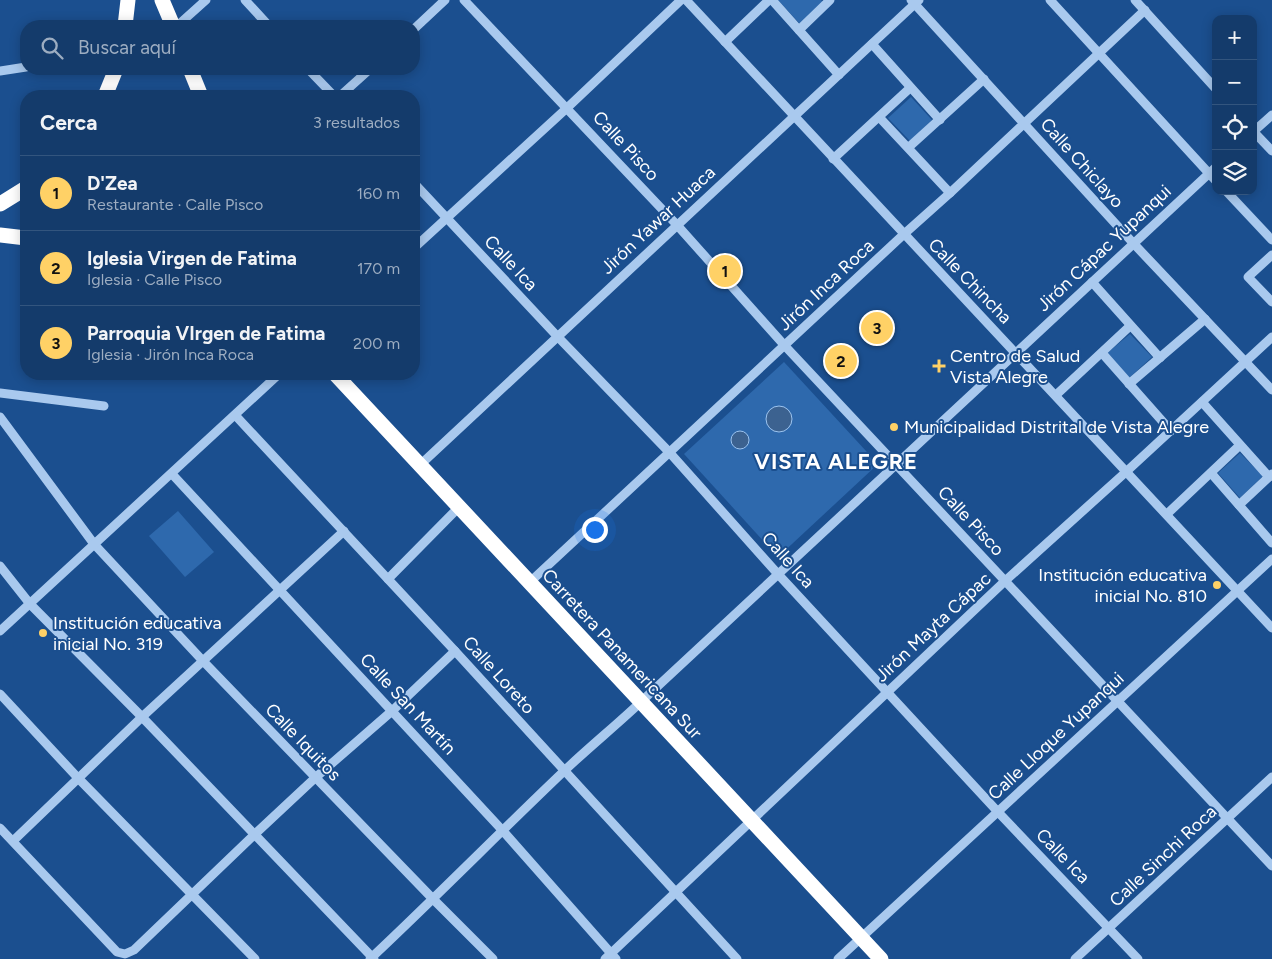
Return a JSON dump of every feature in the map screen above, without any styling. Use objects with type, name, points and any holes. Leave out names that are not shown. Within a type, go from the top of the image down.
[{"type":"highway","points":[[126,20],[128,0]]},
{"type":"highway","points":[[162,0],[170,20]]},
{"type":"highway","points":[[107,90],[114,75]]},
{"type":"highway","points":[[192,75],[199,90]]},
{"type":"highway","points":[[0,204],[20,192]]},
{"type":"highway","points":[[0,235],[20,237]]},
{"type":"highway","name":"Carretera Panamericana Sur","points":[[342,380],[641,701],[750,821],[881,959]]},
{"type":"street","points":[[184,20],[206,0]]},
{"type":"street","points":[[245,0],[263,20]]},
{"type":"street","points":[[420,23],[445,0]]},
{"type":"street","name":"Calle Pisco","points":[[464,0],[677,225],[785,346],[1272,866]]},
{"type":"street","points":[[420,243],[567,108],[681,0]]},
{"type":"street","name":"Calle Chincha","points":[[686,0],[903,235],[1056,395],[1272,628]]},
{"type":"street","points":[[724,42],[771,0],[839,75]]},
{"type":"street","points":[[799,30],[829,0]]},
{"type":"street","points":[[1050,0],[1099,54],[1212,170]]},
{"type":"street","points":[[1135,0],[1212,85]]},
{"type":"street","name":"Jirón Yawar Huaca","points":[[420,465],[839,75],[915,1]]},
{"type":"street","name":"Calle Chiclayo","points":[[915,1],[1134,244],[1272,390]]},
{"type":"street","name":"Jirón Inca Roca","points":[[530,582],[1145,10]]},
{"type":"street","points":[[872,44],[940,120]]},
{"type":"street","points":[[0,71],[20,68]]},
{"type":"street","points":[[314,75],[328,90]]},
{"type":"street","points":[[347,90],[363,75]]},
{"type":"street","points":[[908,147],[984,79]]},
{"type":"street","points":[[833,159],[910,88]]},
{"type":"street","points":[[1257,128],[1272,115]]},
{"type":"street","points":[[879,117],[950,193]]},
{"type":"street","points":[[1257,135],[1272,151]]},
{"type":"street","name":"Jirón Cápac Yupanqui","points":[[372,958],[564,771],[1212,170]]},
{"type":"street","name":"Calle Ica","points":[[420,189],[670,453],[777,573],[998,812],[1138,959]]},
{"type":"street","points":[[1230,195],[1272,240]]},
{"type":"street","points":[[1272,255],[1248,277],[1272,302]]},
{"type":"street","points":[[1092,282],[1160,358]]},
{"type":"street","points":[[1129,384],[1205,319]]},
{"type":"street","points":[[1056,395],[1130,326]]},
{"type":"street","name":"Jirón Mayta Cápac","points":[[611,957],[750,821],[1005,581],[1127,472],[1272,337]]},
{"type":"street","points":[[1102,353],[1171,431]]},
{"type":"street","points":[[0,631],[273,380]]},
{"type":"street","points":[[0,393],[104,406]]},
{"type":"street","points":[[1202,402],[1240,446],[1270,476],[1239,505]]},
{"type":"street","name":"Calle Loreto","points":[[235,415],[455,651],[737,959]]},
{"type":"street","name":"Calle Iquitos","points":[[0,417],[94,544],[203,661],[493,959]]},
{"type":"street","points":[[1166,514],[1240,446]]},
{"type":"street","points":[[1211,473],[1272,543]]},
{"type":"street","name":"Calle San Martín","points":[[172,474],[503,830],[611,957]]},
{"type":"street","points":[[388,579],[459,507]]},
{"type":"street","points":[[13,841],[142,717],[344,531]]},
{"type":"street","name":"Calle Lloque Yupanqui","points":[[838,959],[1272,559]]},
{"type":"street","points":[[0,566],[30,604],[142,717],[372,958]]},
{"type":"street","points":[[0,828],[117,952],[125,954],[134,950],[254,835],[392,711],[455,651]]},
{"type":"street","points":[[0,694],[78,778],[255,959]]},
{"type":"street","name":"Calle Sinchi Roca","points":[[1075,959],[1272,777]]},
{"type":"shaded area","points":[[778,0],[821,0],[823,2],[800,24]]},
{"type":"shaded area","points":[[911,97],[932,120],[910,141],[888,118]]},
{"type":"shaded area","points":[[1130,334],[1152,357],[1129,378],[1106,354]]},
{"type":"shaded area","points":[[784,362],[878,464],[778,557],[684,454]]},
{"type":"shaded area","points":[[779,406],[788,410],[792,419],[788,428],[779,432],[770,428],[766,419],[770,410]]},
{"type":"shaded area","points":[[740,431],[746,434],[749,440],[746,446],[740,449],[734,446],[731,440],[734,434]]},
{"type":"shaded area","points":[[1240,453],[1263,476],[1240,498],[1218,473]]},
{"type":"shaded area","points":[[178,511],[214,552],[185,577],[149,536]]},
{"type":"place","name":"D'Zea","points":[[725,271]]},
{"type":"place","name":"Parroquia VIrgen de Fatima","points":[[877,328]]},
{"type":"place","name":"Iglesia Virgen de Fatima","points":[[841,361]]},
{"type":"place","name":"Centro de Salud Vista Alegre","points":[[939,366]]},
{"type":"place","name":"Municipalidad Distrital de Vista Alegre","points":[[894,427]]},
{"type":"place","name":"Institución educativa inicial No. 810","points":[[1217,585]]},
{"type":"place","name":"Institución educativa inicial No. 319","points":[[43,633]]},
{"type":"district","name":"VISTA ALEGRE","points":[[836,461]]}]
